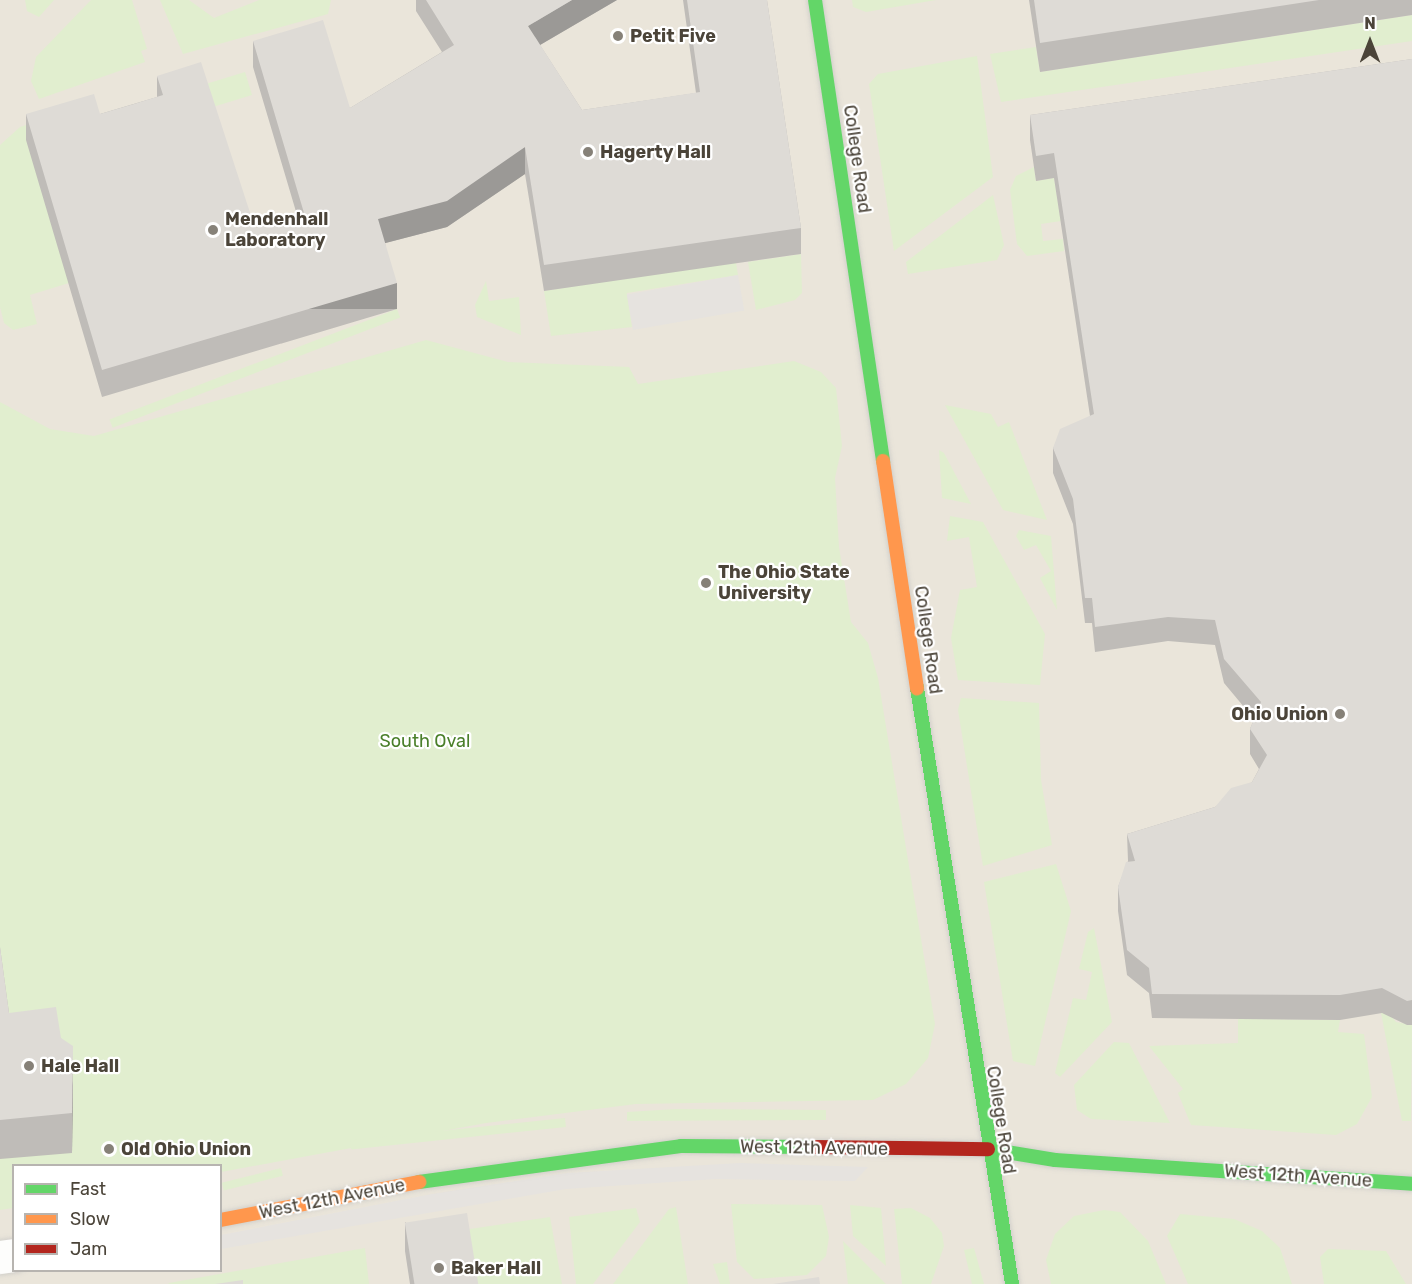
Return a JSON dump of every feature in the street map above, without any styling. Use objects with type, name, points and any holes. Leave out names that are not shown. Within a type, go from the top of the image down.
[{"type":"street","name":"College Road","points":[[815,0],[988,1149],[1012,1284]]},
{"type":"street","name":"West 12th Avenue","points":[[222,1220],[480,1170],[643,1148],[988,1149],[1055,1160],[1412,1184]]},
{"type":"shaded area","name":"The Ohio State University","points":[[0,0],[1412,0],[1412,1284],[0,1284]]},
{"type":"shaded area","points":[[738,275],[744,310],[633,330],[627,295]]},
{"type":"shaded area","points":[[740,1163],[868,1167],[855,1181],[716,1179],[566,1189],[222,1249],[222,1235],[432,1194],[567,1173]]},
{"type":"green space","points":[[25,0],[54,0],[39,17],[27,11]]},
{"type":"green space","points":[[91,0],[132,0],[147,49],[141,51],[145,62],[39,99],[31,81],[36,57]]},
{"type":"green space","points":[[160,0],[189,0],[214,18],[259,0],[331,0],[328,14],[183,54]]},
{"type":"green space","points":[[852,0],[936,0],[866,12],[853,7]]},
{"type":"green space","points":[[1412,15],[1412,41],[1001,102],[990,54],[1036,47],[1040,72]]},
{"type":"green space","points":[[977,56],[993,177],[894,251],[869,84],[878,74]]},
{"type":"green space","points":[[245,72],[252,95],[207,109],[200,86]]},
{"type":"green space","points":[[89,105],[69,283],[30,295],[37,324],[13,330],[4,323],[0,307],[0,145],[20,127]]},
{"type":"green space","points":[[1034,167],[1036,181],[1054,178],[1061,221],[1041,224],[1043,241],[1063,239],[1064,251],[1027,256],[1017,244],[1010,190],[1016,176]]},
{"type":"green space","points":[[993,195],[1004,245],[997,260],[908,274],[906,262]]},
{"type":"green space","points":[[801,254],[802,293],[795,300],[756,310],[748,262]]},
{"type":"green space","points":[[728,262],[736,263],[738,275],[627,293],[632,327],[551,336],[544,291]]},
{"type":"green space","points":[[486,281],[489,301],[519,297],[521,335],[477,317],[475,305]]},
{"type":"green space","points":[[397,309],[400,317],[113,428],[109,419]]},
{"type":"green space","name":"South Oval","points":[[426,340],[508,362],[629,367],[638,384],[794,361],[821,372],[836,388],[842,446],[835,478],[839,547],[851,622],[868,643],[878,678],[935,1024],[928,1058],[906,1084],[873,1100],[636,1104],[486,1123],[222,1172],[222,1164],[12,1164],[12,1208],[0,1210],[0,402],[50,429],[94,436]]},
{"type":"green space","points":[[945,405],[991,414],[998,427],[1009,422],[1047,520],[1003,510]]},
{"type":"green space","points":[[939,450],[944,453],[971,504],[942,498]]},
{"type":"green space","points":[[950,516],[983,522],[1045,634],[1040,685],[958,680],[951,638],[960,590],[977,587],[969,537],[947,541]]},
{"type":"green space","points":[[1019,530],[1051,536],[1057,610],[1040,578],[1051,571],[1036,545],[1024,550],[1016,536]]},
{"type":"green space","points":[[961,698],[1039,703],[1041,780],[1052,845],[983,866],[958,710]]},
{"type":"green space","points":[[1056,864],[1071,911],[1035,1066],[1013,1061],[984,882]]},
{"type":"green space","points":[[1094,928],[1112,1022],[1060,1077],[1055,1073],[1073,998],[1086,1000],[1092,972],[1079,969],[1088,932]]},
{"type":"green space","points":[[1388,1012],[1396,1022],[1412,1025],[1411,1121],[1402,1121],[1381,1013]]},
{"type":"green space","points":[[1238,1019],[1340,1020],[1338,1032],[1364,1034],[1372,1097],[1357,1124],[1336,1135],[1191,1125],[1178,1093],[1183,1089],[1149,1046],[1238,1043]]},
{"type":"green space","points":[[1114,1042],[1129,1043],[1170,1123],[1091,1119],[1077,1110],[1074,1085]]},
{"type":"green space","points":[[676,1109],[826,1110],[826,1120],[627,1121],[627,1112]]},
{"type":"green space","points":[[565,1118],[566,1127],[351,1150],[350,1141]]},
{"type":"green space","points":[[281,1168],[283,1176],[224,1191],[222,1183]]},
{"type":"green space","points":[[731,1204],[822,1205],[829,1237],[826,1256],[807,1275],[754,1279],[737,1262]]},
{"type":"green space","points":[[850,1205],[881,1208],[886,1266],[853,1236]]},
{"type":"green space","points":[[676,1207],[688,1284],[613,1284],[669,1209]]},
{"type":"green space","points":[[636,1208],[640,1222],[593,1284],[576,1284],[569,1217]]},
{"type":"green space","points":[[911,1208],[930,1218],[942,1233],[944,1246],[931,1284],[902,1284],[894,1209]]},
{"type":"green space","points":[[1104,1210],[1120,1212],[1148,1241],[1166,1284],[1051,1284],[1046,1260],[1055,1234],[1074,1216]]},
{"type":"green space","points":[[1180,1214],[1234,1219],[1262,1231],[1280,1248],[1292,1284],[1188,1284],[1167,1236]]},
{"type":"green space","points":[[550,1217],[562,1284],[474,1284],[450,1232]]},
{"type":"green space","points":[[843,1241],[886,1284],[848,1284]]},
{"type":"green space","points":[[365,1248],[369,1284],[168,1284],[169,1283]]},
{"type":"green space","points":[[974,1248],[984,1284],[972,1284],[964,1250]]},
{"type":"green space","points":[[1328,1249],[1386,1251],[1406,1284],[1324,1284],[1320,1257]]},
{"type":"green space","points":[[727,1262],[730,1284],[720,1284],[713,1264]]},
{"type":"building","points":[[426,0],[572,0],[528,26],[582,110],[700,92],[687,0],[767,0],[801,228],[544,265],[525,147],[447,201],[378,219],[397,283],[102,370],[26,114],[94,94],[100,114],[134,104],[163,95],[157,76],[201,62],[255,228],[304,213],[253,41],[323,20],[350,108],[454,45]]},
{"type":"building","points":[[1034,0],[1319,0],[1040,43]]},
{"type":"building","points":[[1412,59],[1412,1000],[1407,1001],[1382,988],[1340,995],[1152,994],[1149,968],[1127,950],[1118,887],[1126,862],[1135,861],[1127,834],[1215,807],[1231,788],[1252,782],[1267,755],[1250,729],[1261,702],[1224,659],[1215,620],[1168,617],[1095,627],[1092,598],[1085,598],[1073,499],[1053,448],[1060,429],[1094,414],[1054,153],[1036,156],[1030,115]]},
{"type":"building","name":"Hale Hall","points":[[0,947],[9,1013],[56,1007],[61,1038],[73,1046],[72,1113],[0,1120]]},
{"type":"building","points":[[467,1213],[478,1284],[414,1284],[405,1223]]},
{"type":"building","points":[[819,1277],[820,1284],[773,1284]]},
{"type":"building","points":[[243,1280],[243,1284],[215,1284]]},
{"type":"traffic: fast","points":[[815,0],[883,461]]},
{"type":"traffic: fast","points":[[917,688],[1012,1284]]},
{"type":"traffic: fast","points":[[419,1182],[681,1146],[813,1147]]},
{"type":"traffic: fast","points":[[988,1149],[1055,1160],[1412,1184]]},
{"type":"traffic: slow","points":[[883,461],[917,688]]},
{"type":"traffic: slow","points":[[222,1220],[419,1182]]},
{"type":"traffic: jam","points":[[813,1147],[988,1149]]},
{"type":"place","name":"Petit Five","points":[[618,36]]},
{"type":"place","name":"Hagerty Hall","points":[[588,152]]},
{"type":"place","name":"Mendenhall Laboratory","points":[[213,230]]},
{"type":"place","name":"The Ohio State University","points":[[706,583]]},
{"type":"place","name":"Ohio Union","points":[[1340,714]]},
{"type":"place","name":"Hale Hall","points":[[29,1066]]},
{"type":"place","name":"Old Ohio Union","points":[[109,1149]]},
{"type":"place","name":"Baker Hall","points":[[439,1268]]}]
